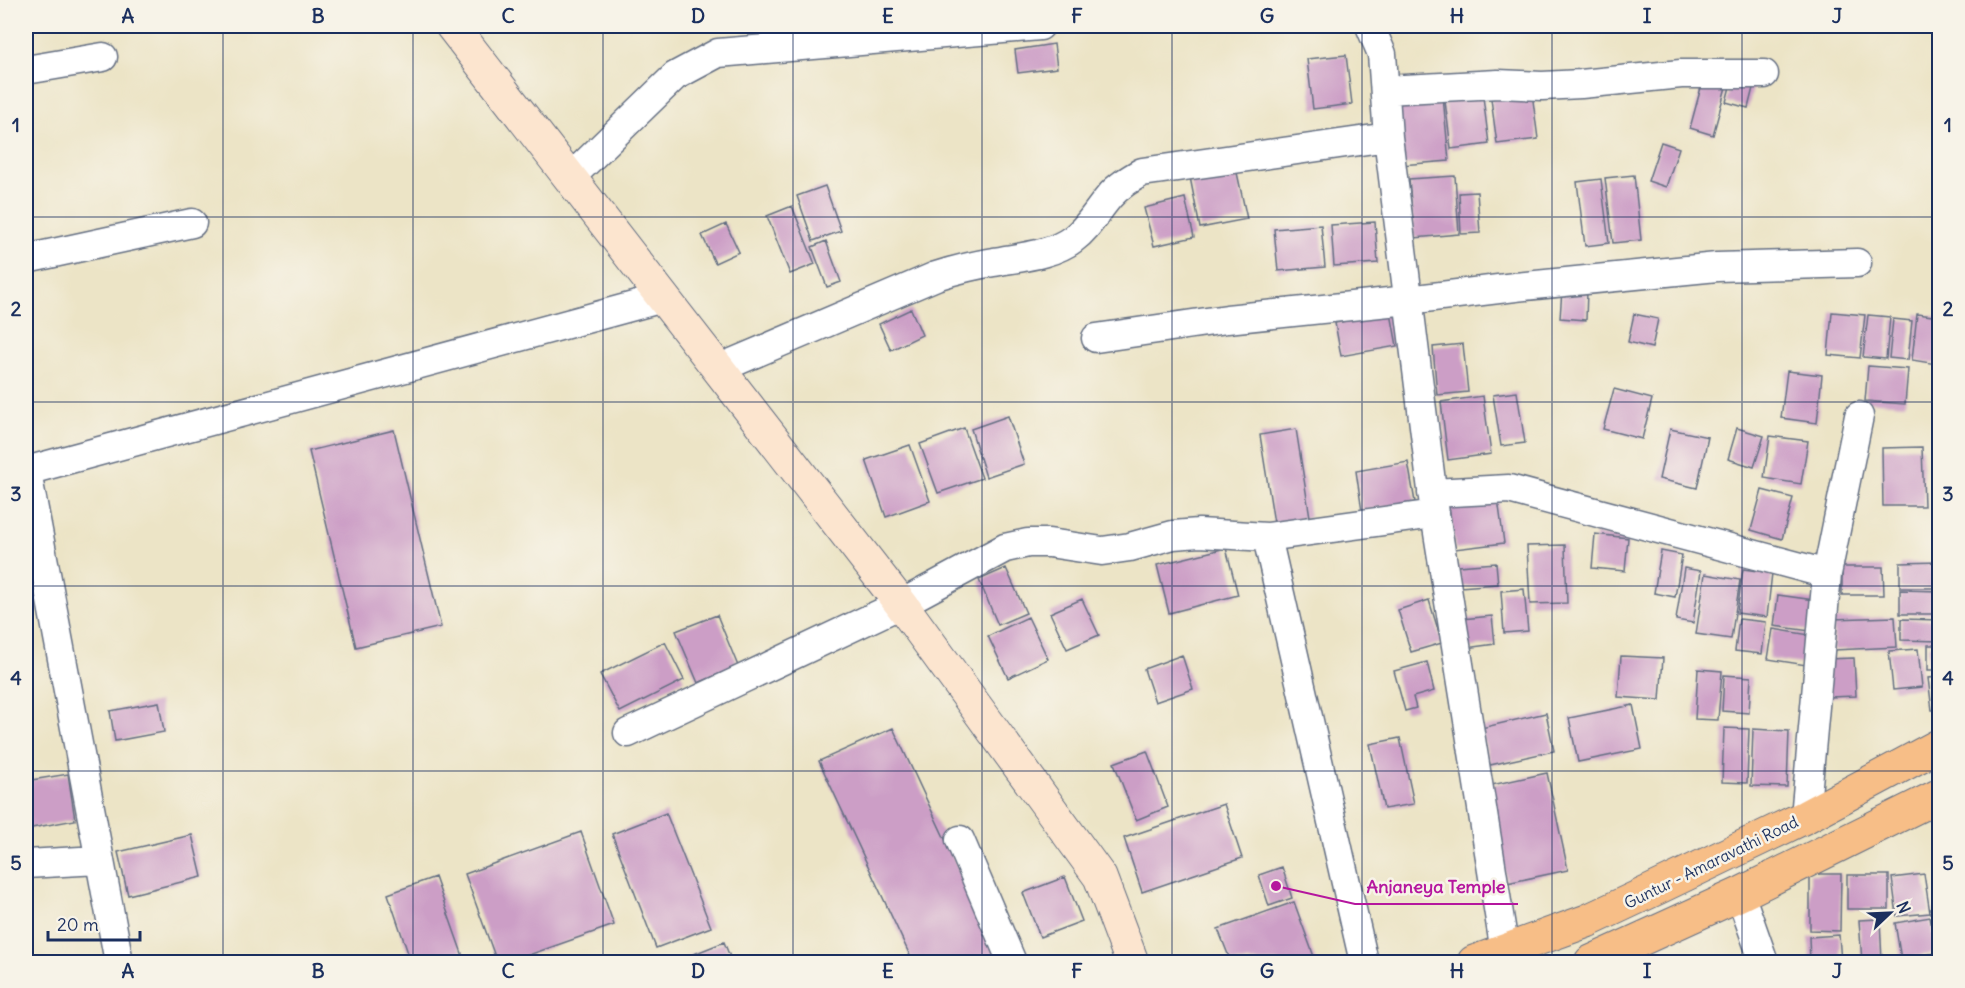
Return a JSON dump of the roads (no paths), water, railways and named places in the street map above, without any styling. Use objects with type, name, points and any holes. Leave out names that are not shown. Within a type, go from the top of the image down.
[{"type":"main road","points":[[452,26],[901,603],[1100,877],[1132,963]]},
{"type":"main road","name":"Guntur - Amaravathi Road","points":[[1474,963],[1587,921],[1805,817],[1940,745]]},
{"type":"main road","points":[[1591,963],[1740,894],[1940,795]]},
{"type":"street","points":[[570,178],[675,76],[718,53],[1040,26]]},
{"type":"street","points":[[1370,26],[1382,54],[1388,137],[1434,503],[1505,952]]},
{"type":"street","points":[[26,70],[103,57]]},
{"type":"street","points":[[1384,90],[1498,84],[1542,86],[1581,84],[1681,74],[1764,74]]},
{"type":"street","points":[[718,369],[936,276],[963,267],[1060,248],[1074,239],[1124,182],[1142,172],[1388,137]]},
{"type":"street","points":[[26,260],[192,223]]},
{"type":"street","points":[[1096,338],[1237,317],[1515,287],[1716,267],[1857,262]]},
{"type":"street","points":[[119,963],[26,469],[663,298]]},
{"type":"street","points":[[1805,817],[1827,574],[1859,416]]},
{"type":"street","points":[[628,733],[901,603],[1005,548],[1028,543],[1049,543],[1102,551],[1130,547],[1173,535],[1199,533],[1267,537],[1509,489],[1827,574]]},
{"type":"street","points":[[1267,537],[1364,963]]},
{"type":"street","points":[[960,840],[1012,963]]},
{"type":"street","points":[[26,864],[99,860]]},
{"type":"street","points":[[1740,894],[1764,963]]},
{"type":"place","name":"Anjaneya Temple","points":[[1276,886]]}]
